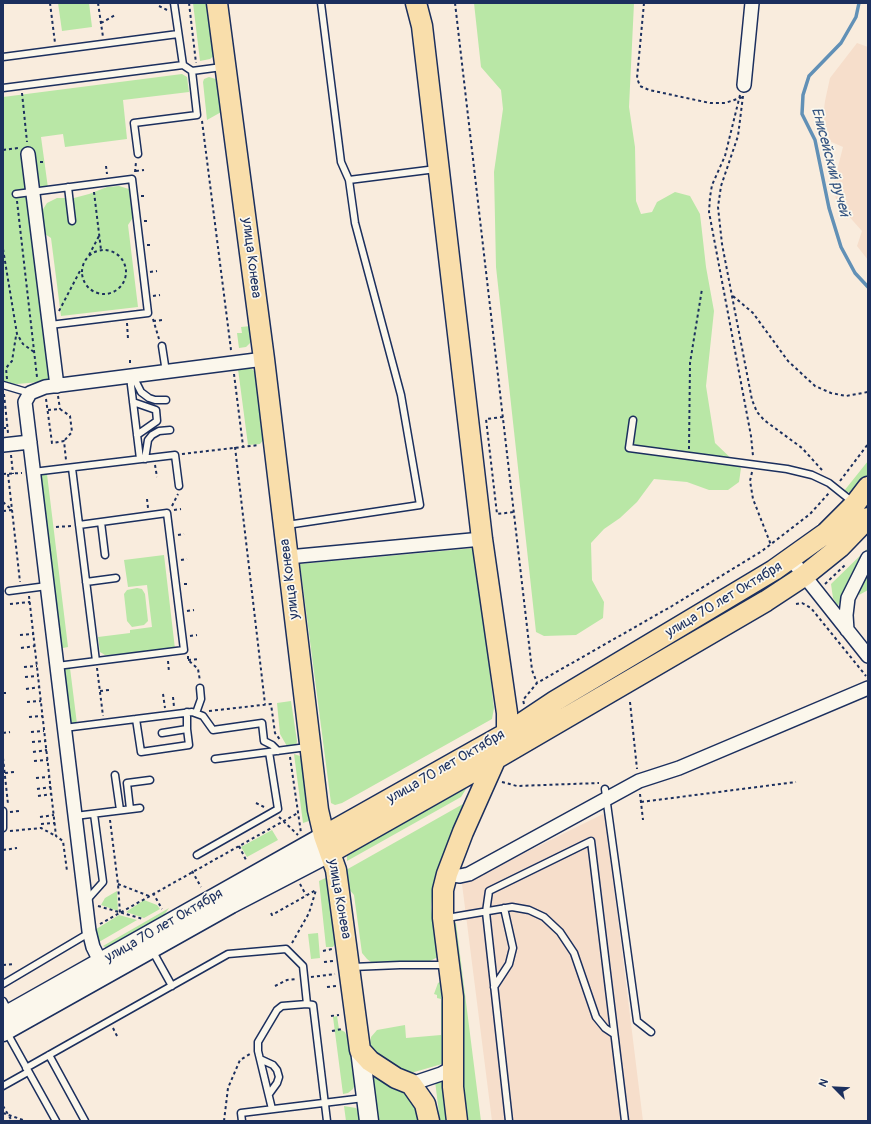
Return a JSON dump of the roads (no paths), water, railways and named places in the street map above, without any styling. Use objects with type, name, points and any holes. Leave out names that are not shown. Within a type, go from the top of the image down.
[{"type":"main road","name":"улица Конева","points":[[217,3],[264,360],[318,810],[336,870],[342,964],[360,1050]]},
{"type":"main road","points":[[416,3],[422,26],[482,539],[507,713],[507,733],[474,806],[447,874],[443,890],[443,918],[453,996],[454,1026],[452,1068],[457,1121]]},
{"type":"main road","name":"улица 70 лет Октября","points":[[5,1020],[104,968],[327,844],[497,758],[766,601],[804,576],[840,547],[861,511],[868,487]]},
{"type":"main road","name":"улица 70 лет Октября","points":[[104,968],[152,950],[231,904],[507,733],[555,701],[791,559],[818,539],[861,511]]},
{"type":"main road","points":[[360,1050],[370,1061],[390,1074],[411,1084],[424,1104],[429,1121]]},
{"type":"main road","points":[[360,1050],[369,1121]]},
{"type":"street","points":[[744,91],[752,3]]},
{"type":"street","points":[[28,150],[50,325],[51,386]]},
{"type":"street","points":[[104,968],[89,932],[25,402],[30,393],[51,386],[264,360]]},
{"type":"street","points":[[6,444],[30,442]]},
{"type":"street","points":[[288,557],[482,539]]},
{"type":"street","points":[[848,630],[846,615],[848,598],[868,558]]},
{"type":"street","points":[[791,559],[868,656]]},
{"type":"street","points":[[447,874],[460,876],[469,874],[606,793],[679,768],[867,682]]},
{"type":"street","points":[[411,1084],[441,1074],[452,1068]]},
{"type":"lane","points":[[174,3],[183,65]]},
{"type":"lane","points":[[284,526],[420,505],[401,395],[355,223],[349,180],[341,162],[322,3]]},
{"type":"lane","points":[[3,57],[178,34]]},
{"type":"lane","points":[[3,88],[183,65],[194,70],[226,67]]},
{"type":"lane","points":[[138,154],[134,123],[197,115],[194,70]]},
{"type":"lane","points":[[349,180],[439,169]]},
{"type":"lane","points":[[16,194],[132,179],[148,313],[50,325]]},
{"type":"lane","points":[[68,187],[72,221]]},
{"type":"lane","points":[[162,346],[166,372]]},
{"type":"lane","points":[[131,376],[141,392],[148,398],[155,400],[166,400]]},
{"type":"lane","points":[[131,376],[137,435],[142,459]]},
{"type":"lane","points":[[4,386],[30,393]]},
{"type":"lane","points":[[133,402],[156,410],[158,421],[137,435]]},
{"type":"lane","points":[[633,420],[629,448],[754,464],[787,469],[812,475],[832,485],[861,511]]},
{"type":"lane","points":[[142,459],[148,440],[152,435],[159,431],[170,430]]},
{"type":"lane","points":[[33,472],[175,455],[179,486]]},
{"type":"lane","points":[[70,468],[79,525],[96,661]]},
{"type":"lane","points":[[57,666],[184,650],[167,514],[79,525]]},
{"type":"lane","points":[[101,522],[105,555]]},
{"type":"lane","points":[[86,582],[116,578]]},
{"type":"lane","points":[[9,591],[47,586]]},
{"type":"lane","points":[[196,713],[200,705],[200,688]]},
{"type":"lane","points":[[64,728],[188,712],[203,716],[213,730],[262,723],[264,741],[272,745],[278,751]]},
{"type":"lane","points":[[136,719],[141,752],[189,745],[187,729],[188,712]]},
{"type":"lane","points":[[162,733],[187,729]]},
{"type":"lane","points":[[215,759],[310,747]]},
{"type":"lane","points":[[197,855],[278,809],[270,752]]},
{"type":"lane","points":[[115,775],[120,810]]},
{"type":"lane","points":[[130,809],[126,783],[150,780]]},
{"type":"lane","points":[[606,793],[637,1021],[651,1032]]},
{"type":"lane","points":[[75,816],[140,808]]},
{"type":"lane","points":[[3,811],[5,830]]},
{"type":"lane","points":[[85,902],[103,882],[94,814]]},
{"type":"lane","points":[[509,1121],[486,912],[490,891],[591,841],[625,1121]]},
{"type":"lane","points":[[443,918],[512,907],[530,910],[544,917],[560,932],[574,953],[596,1017],[605,1028],[614,1034]]},
{"type":"lane","points":[[494,987],[509,964],[513,948],[504,908]]},
{"type":"lane","points":[[3,984],[89,932]]},
{"type":"lane","points":[[3,1086],[49,1055],[228,954],[286,949],[303,966],[307,1004]]},
{"type":"lane","points":[[152,950],[172,986]]},
{"type":"lane","points":[[342,964],[448,966]]},
{"type":"lane","points":[[272,1109],[260,1059],[258,1042],[277,1010],[282,1006],[313,1005],[327,1121]]},
{"type":"lane","points":[[5,1020],[27,1070],[56,1121]]},
{"type":"lane","points":[[49,1055],[85,1121]]},
{"type":"lane","points":[[260,1059],[273,1065],[277,1070],[279,1077],[277,1084],[269,1094]]},
{"type":"lane","points":[[242,1121],[241,1113],[366,1098]]},
{"type":"waterway","name":"Енисейский ручей","points":[[859,3],[856,17],[841,43],[809,76],[803,95],[802,114],[815,140],[829,208],[841,247],[855,273],[868,287]]}]
